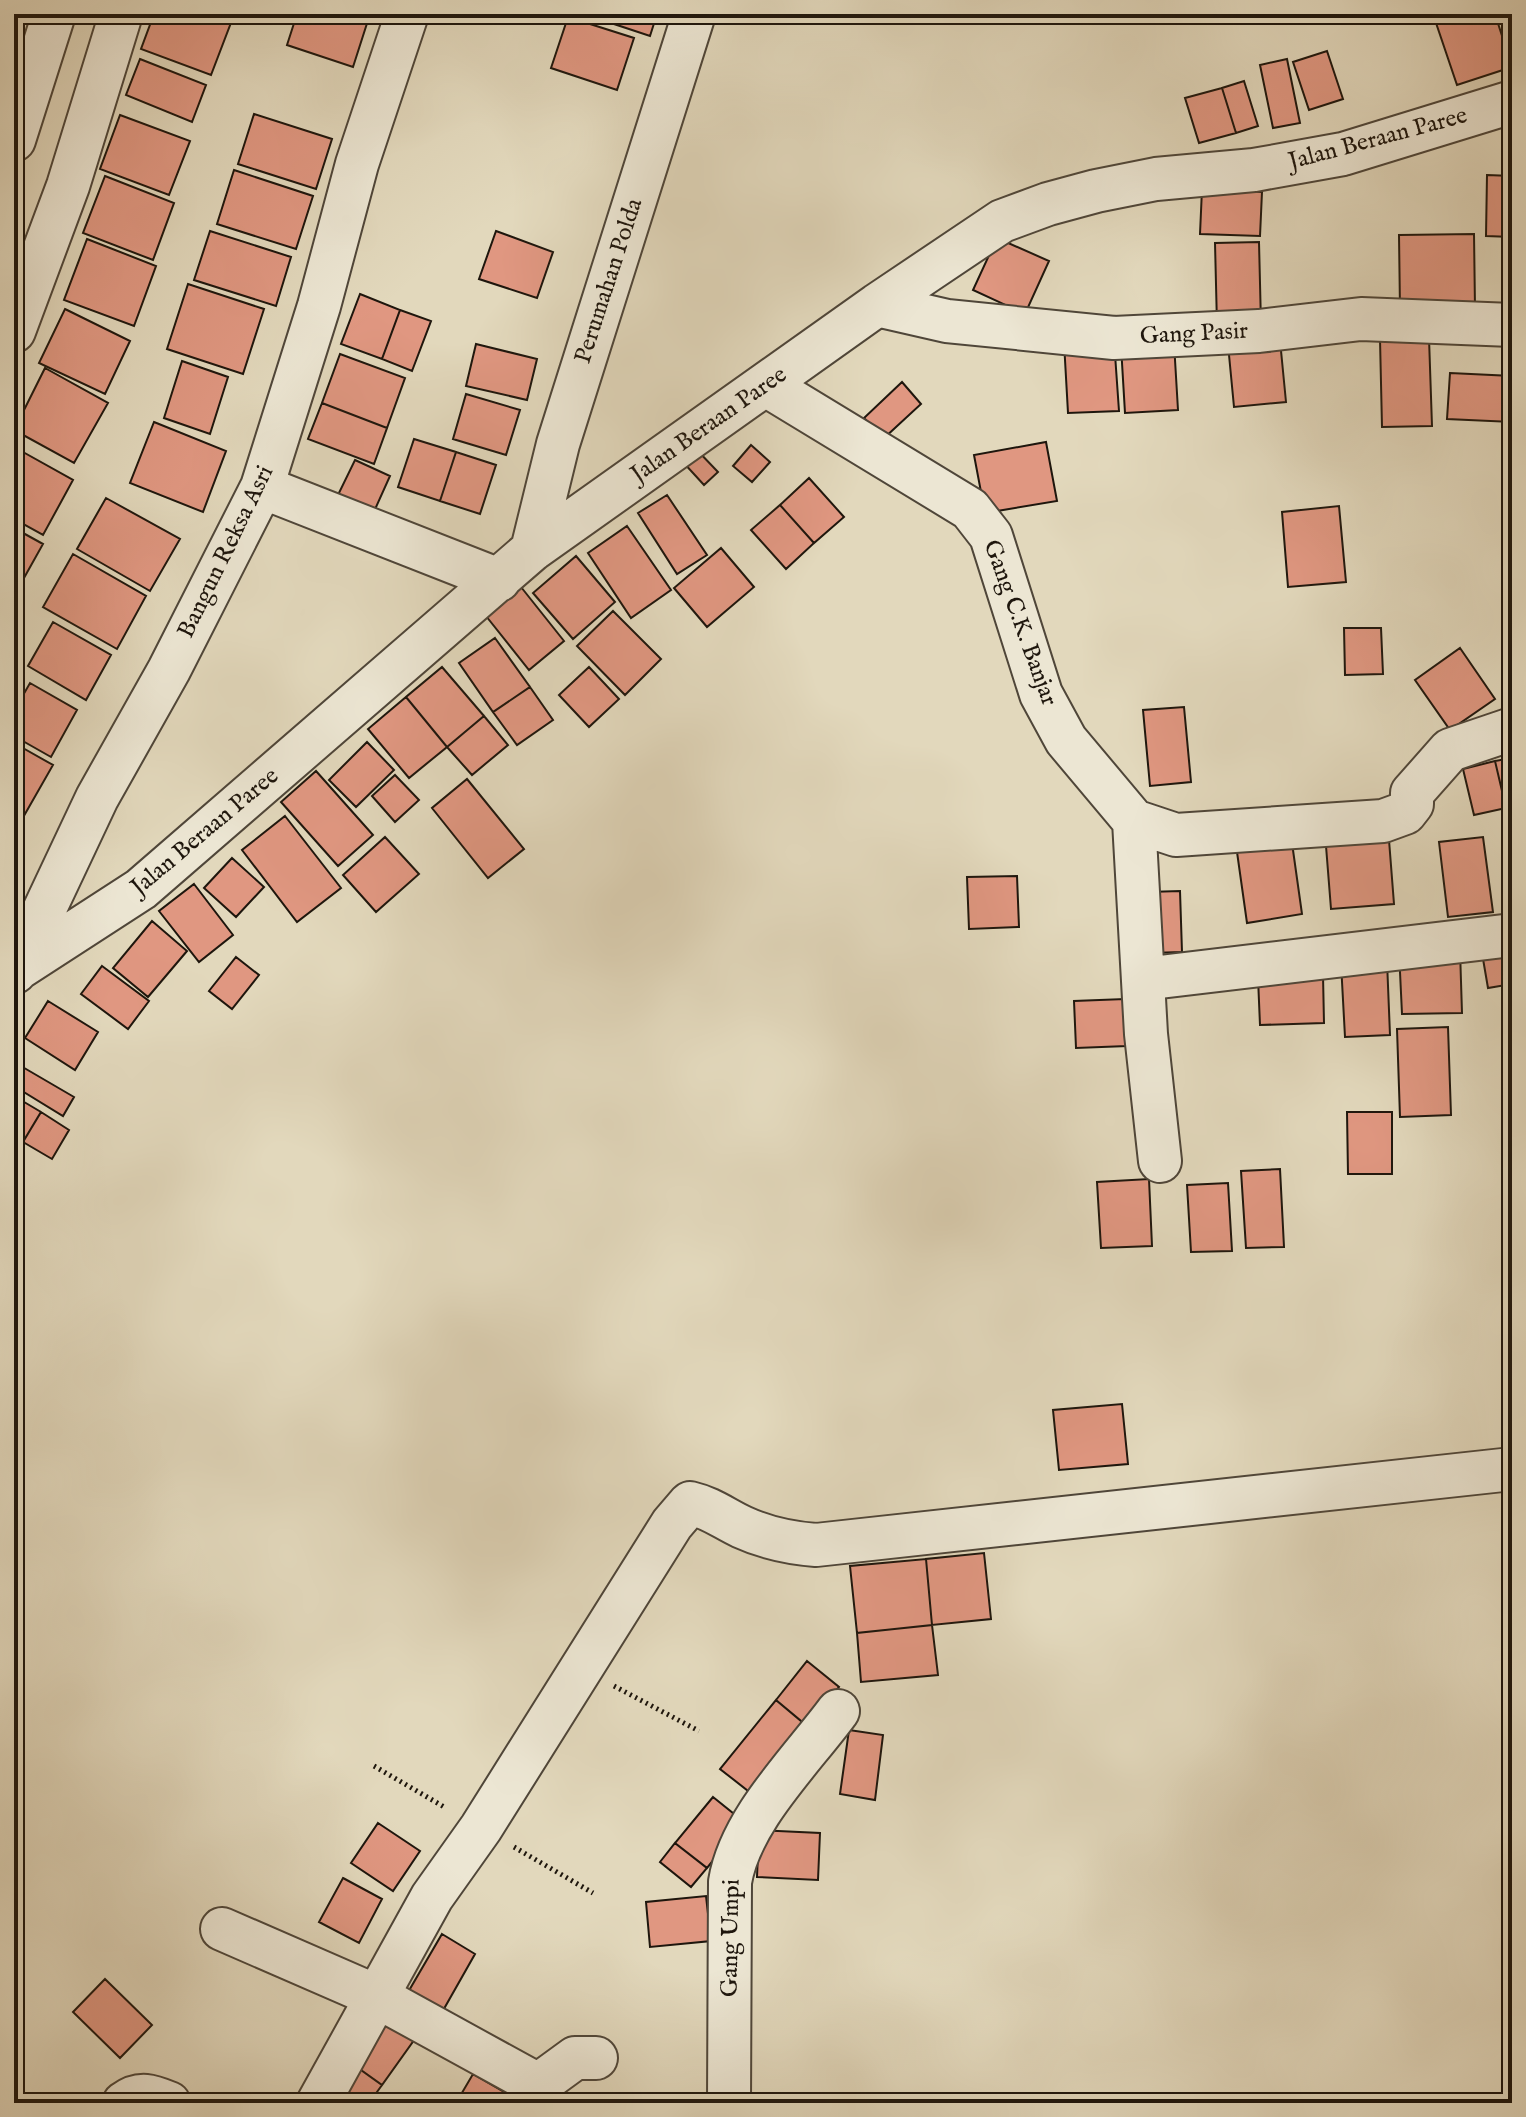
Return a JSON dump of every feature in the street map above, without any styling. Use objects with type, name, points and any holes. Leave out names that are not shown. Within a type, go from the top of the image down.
[{"type":"street","points":[[14,140],[54,14]]},
{"type":"street","points":[[14,331],[68,186],[121,14]]},
{"type":"street","name":"Bangun Reksa Asri","points":[[15,972],[97,798],[169,670],[262,487],[319,306],[357,164],[407,14]]},
{"type":"street","name":"Perumahan Polda","points":[[532,550],[558,444],[694,14]]},
{"type":"street","name":"Jalan Beraan Paree","points":[[15,972],[141,889],[532,550],[877,305],[1002,221],[1048,204],[1156,179],[1254,170],[1343,154],[1512,102]]},
{"type":"street","name":"Gang Pasir","points":[[877,305],[947,321],[1114,338],[1259,331],[1361,319],[1512,325]]},
{"type":"street","name":"Gang C.K. Banjar","points":[[766,385],[970,509],[991,536],[1041,694],[1066,740],[1134,821]]},
{"type":"street","points":[[262,487],[499,580]]},
{"type":"street","points":[[1160,1161],[1143,979],[1134,821],[1176,835],[1383,821],[1405,813],[1412,804],[1412,793],[1450,750],[1512,729]]},
{"type":"street","points":[[1143,979],[1512,935]]},
{"type":"street","points":[[318,2103],[432,1897],[481,1828],[672,1524],[690,1503],[711,1508],[740,1526],[783,1543],[816,1545],[1512,1469]]},
{"type":"street","name":"Gang Umpi","points":[[729,2103],[730,1882],[734,1858],[747,1830],[838,1711]]},
{"type":"street","points":[[222,1929],[376,1996],[538,2085],[575,2058],[596,2058]]},
{"type":"street","points":[[124,2103],[135,2096],[148,2094],[169,2103]]},
{"type":"path","points":[[582,1669],[699,1731]]},
{"type":"building","points":[[154,14],[215,14],[232,20],[211,75],[141,49]]},
{"type":"building","points":[[297,14],[370,14],[353,67],[287,45]]},
{"type":"building","points":[[614,14],[657,14],[650,36],[611,23]]},
{"type":"building","points":[[1433,14],[1495,14],[1512,67],[1457,85]]},
{"type":"building","points":[[568,17],[634,38],[617,90],[551,68]]},
{"type":"building","points":[[1327,51],[1343,99],[1309,110],[1293,62]]},
{"type":"building","points":[[140,59],[206,85],[192,122],[126,95]]},
{"type":"building","points":[[1287,59],[1300,123],[1273,128],[1260,65]]},
{"type":"building","points":[[1244,81],[1258,126],[1236,133],[1222,88]]},
{"type":"building","points":[[1222,88],[1236,133],[1199,143],[1185,98]]},
{"type":"building","points":[[254,114],[332,139],[316,189],[238,164]]},
{"type":"building","points":[[120,115],[190,141],[169,195],[100,169]]},
{"type":"building","points":[[234,170],[313,196],[296,249],[217,224]]},
{"type":"building","points":[[1487,175],[1512,176],[1512,237],[1486,236]]},
{"type":"building","points":[[105,176],[174,203],[153,260],[83,233]]},
{"type":"building","points":[[1202,189],[1262,192],[1260,236],[1200,234]]},
{"type":"building","points":[[210,231],[291,257],[276,306],[194,280]]},
{"type":"building","points":[[496,231],[553,252],[537,298],[479,279]]},
{"type":"building","points":[[1474,234],[1475,308],[1400,309],[1399,235]]},
{"type":"building","points":[[997,238],[1049,261],[1025,314],[973,290]]},
{"type":"building","points":[[87,239],[156,266],[134,326],[64,300]]},
{"type":"building","points":[[1259,242],[1261,324],[1217,325],[1215,243]]},
{"type":"building","points":[[188,284],[264,309],[243,374],[167,349]]},
{"type":"building","points":[[360,294],[400,310],[382,359],[341,344]]},
{"type":"building","points":[[65,309],[130,341],[105,394],[39,363]]},
{"type":"building","points":[[400,310],[431,321],[412,371],[382,359]]},
{"type":"building","points":[[1279,330],[1286,402],[1234,407],[1227,334]]},
{"type":"building","points":[[1429,338],[1432,426],[1382,427],[1380,339]]},
{"type":"building","points":[[1114,340],[1119,411],[1068,413],[1064,342]]},
{"type":"building","points":[[1174,343],[1178,410],[1125,413],[1121,346]]},
{"type":"building","points":[[476,344],[537,359],[527,400],[466,386]]},
{"type":"building","points":[[340,354],[405,378],[387,428],[322,403]]},
{"type":"building","points":[[182,361],[228,377],[210,434],[164,418]]},
{"type":"building","points":[[45,368],[108,403],[74,463],[14,430]]},
{"type":"building","points":[[1450,373],[1512,376],[1512,422],[1447,419]]},
{"type":"building","points":[[902,382],[921,404],[883,439],[864,418]]},
{"type":"building","points":[[466,394],[520,410],[506,455],[453,439]]},
{"type":"building","points":[[322,403],[387,428],[374,464],[308,439]]},
{"type":"building","points":[[154,422],[226,451],[203,512],[130,483]]},
{"type":"building","points":[[414,439],[456,452],[440,501],[398,487]]},
{"type":"building","points":[[1046,442],[1057,501],[985,513],[974,455]]},
{"type":"building","points":[[751,445],[770,462],[752,482],[733,466]]},
{"type":"building","points":[[14,447],[73,480],[43,535],[14,519]]},
{"type":"building","points":[[695,448],[718,472],[704,485],[682,461]]},
{"type":"building","points":[[456,452],[496,465],[480,514],[440,501]]},
{"type":"building","points":[[355,460],[390,476],[372,516],[336,499]]},
{"type":"building","points":[[809,478],[844,517],[814,543],[780,505]]},
{"type":"building","points":[[667,495],[707,555],[677,574],[638,513]]},
{"type":"building","points":[[106,498],[180,539],[150,591],[77,549]]},
{"type":"building","points":[[780,505],[814,543],[786,569],[751,530]]},
{"type":"building","points":[[1339,506],[1346,582],[1288,587],[1282,512]]},
{"type":"building","points":[[627,526],[671,590],[631,618],[588,553]]},
{"type":"building","points":[[14,528],[43,544],[15,594],[14,593]]},
{"type":"building","points":[[721,548],[754,587],[707,627],[674,588]]},
{"type":"building","points":[[73,554],[146,596],[117,649],[43,607]]},
{"type":"building","points":[[576,556],[615,602],[573,639],[533,593]]},
{"type":"building","points":[[521,587],[564,641],[529,670],[486,616]]},
{"type":"building","points":[[613,611],[661,659],[625,695],[577,646]]},
{"type":"building","points":[[53,622],[111,655],[86,700],[28,666]]},
{"type":"building","points":[[1344,628],[1381,628],[1383,674],[1345,675]]},
{"type":"building","points":[[495,638],[530,687],[493,712],[459,663]]},
{"type":"building","points":[[1460,648],[1495,699],[1450,730],[1415,680]]},
{"type":"building","points":[[442,667],[484,716],[447,747],[406,697]]},
{"type":"building","points":[[589,667],[619,699],[589,727],[559,695]]},
{"type":"building","points":[[30,683],[77,710],[51,757],[14,736],[14,711]]},
{"type":"building","points":[[530,687],[553,720],[517,745],[493,712]]},
{"type":"building","points":[[406,697],[447,747],[409,778],[368,729]]},
{"type":"building","points":[[1184,707],[1191,782],[1150,786],[1143,710]]},
{"type":"building","points":[[484,716],[508,745],[472,775],[447,747]]},
{"type":"building","points":[[367,742],[394,770],[356,807],[329,780]]},
{"type":"building","points":[[14,743],[53,765],[21,821],[14,816]]},
{"type":"building","points":[[1512,758],[1512,806],[1506,808],[1495,761]]},
{"type":"building","points":[[1495,761],[1506,808],[1474,815],[1463,769]]},
{"type":"building","points":[[316,771],[373,835],[338,866],[281,802]]},
{"type":"building","points":[[395,775],[419,800],[395,822],[372,796]]},
{"type":"building","points":[[467,779],[524,849],[488,878],[432,808]]},
{"type":"building","points":[[285,816],[341,888],[297,922],[242,850]]},
{"type":"building","points":[[385,837],[419,874],[376,912],[343,875]]},
{"type":"building","points":[[1483,837],[1493,912],[1448,917],[1439,842]]},
{"type":"building","points":[[1389,840],[1394,904],[1331,909],[1326,846]]},
{"type":"building","points":[[1292,843],[1302,914],[1247,923],[1237,852]]},
{"type":"building","points":[[232,858],[264,887],[236,917],[204,888]]},
{"type":"building","points":[[1017,876],[1019,927],[969,929],[967,877]]},
{"type":"building","points":[[194,884],[233,935],[199,962],[159,911]]},
{"type":"building","points":[[1180,891],[1182,952],[1151,953],[1148,892]]},
{"type":"building","points":[[152,921],[187,951],[148,997],[113,968]]},
{"type":"building","points":[[1512,948],[1512,984],[1488,988],[1482,953]]},
{"type":"building","points":[[1460,950],[1462,1013],[1402,1014],[1399,951]]},
{"type":"building","points":[[236,957],[259,975],[232,1009],[209,991]]},
{"type":"building","points":[[1387,961],[1390,1035],[1345,1037],[1341,963]]},
{"type":"building","points":[[102,966],[149,1001],[128,1029],[81,994]]},
{"type":"building","points":[[1323,975],[1324,1023],[1260,1025],[1258,978]]},
{"type":"building","points":[[1125,999],[1127,1046],[1076,1048],[1074,1001]]},
{"type":"building","points":[[48,1001],[98,1032],[75,1070],[25,1038]]},
{"type":"building","points":[[1448,1027],[1451,1115],[1400,1117],[1397,1029]]},
{"type":"building","points":[[14,1062],[74,1097],[63,1116],[14,1086]]},
{"type":"building","points":[[14,1096],[41,1112],[23,1142],[14,1137]]},
{"type":"building","points":[[41,1112],[69,1130],[52,1159],[23,1142]]},
{"type":"building","points":[[1347,1112],[1392,1112],[1392,1174],[1348,1174]]},
{"type":"building","points":[[1280,1169],[1284,1247],[1246,1248],[1241,1171]]},
{"type":"building","points":[[1149,1179],[1152,1246],[1101,1248],[1097,1182]]},
{"type":"building","points":[[1228,1183],[1232,1251],[1191,1252],[1187,1185]]},
{"type":"building","points":[[1122,1404],[1128,1464],[1059,1470],[1053,1410]]},
{"type":"building","points":[[984,1553],[991,1619],[932,1625],[926,1559]]},
{"type":"building","points":[[926,1559],[932,1625],[857,1633],[850,1566]]},
{"type":"building","points":[[932,1625],[938,1675],[861,1682],[857,1633]]},
{"type":"building","points":[[807,1661],[839,1687],[807,1726],[776,1700]]},
{"type":"building","points":[[776,1700],[807,1726],[752,1794],[720,1769]]},
{"type":"building","points":[[849,1730],[883,1735],[875,1800],[840,1794]]},
{"type":"building","points":[[713,1797],[744,1822],[707,1868],[675,1843]]},
{"type":"building","points":[[378,1823],[420,1851],[393,1891],[351,1863]]},
{"type":"building","points":[[759,1830],[820,1833],[818,1880],[757,1877]]},
{"type":"building","points":[[675,1843],[707,1868],[691,1887],[660,1862]]},
{"type":"building","points":[[343,1878],[382,1899],[359,1943],[319,1922]]},
{"type":"building","points":[[706,1896],[711,1941],[650,1947],[646,1902]]},
{"type":"building","points":[[442,1934],[475,1954],[441,2014],[407,1994]]},
{"type":"building","points":[[105,1979],[152,2025],[120,2058],[73,2012]]},
{"type":"building","points":[[389,2016],[417,2036],[382,2085],[354,2065]]},
{"type":"building","points":[[354,2065],[382,2085],[369,2103],[359,2103],[338,2087]]},
{"type":"building","points":[[473,2074],[518,2100],[516,2103],[456,2103]]},
{"type":"building","points":[[752,2096],[897,2103],[752,2103]]}]
